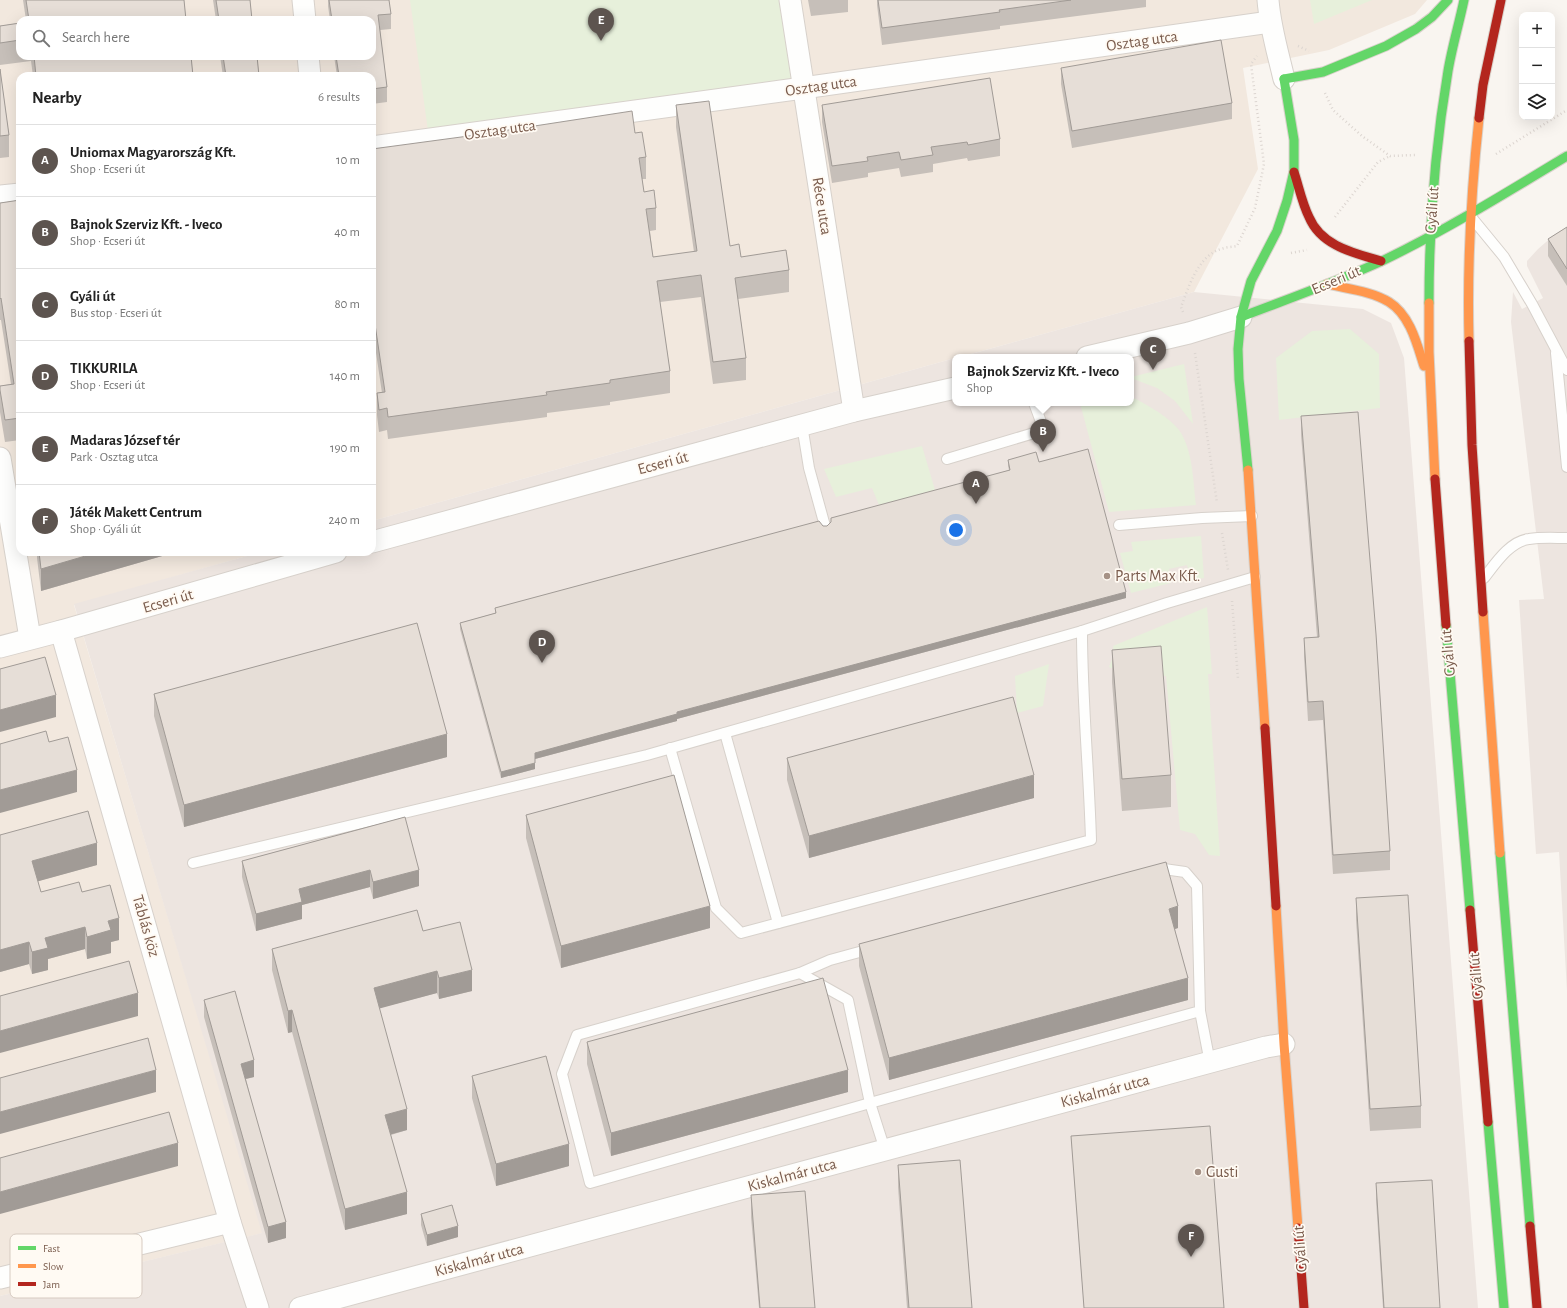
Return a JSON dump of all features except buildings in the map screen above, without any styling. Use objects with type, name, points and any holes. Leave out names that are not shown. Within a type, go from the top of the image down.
[{"type":"main road","points":[[1284,79],[1315,74],[1359,58],[1392,43],[1416,29],[1432,17],[1448,0]]},
{"type":"main road","name":"Gyáli út","points":[[1464,0],[1449,64],[1438,132],[1429,237],[1430,385],[1441,566],[1504,1308]]},
{"type":"main road","name":"Gyáli út","points":[[1501,0],[1483,86],[1470,215],[1468,310],[1471,429],[1503,907],[1537,1308]]},
{"type":"main road","points":[[1483,86],[1504,29]]},
{"type":"main road","name":"Gyáli út","points":[[1284,79],[1294,140],[1294,171],[1287,201],[1277,230],[1251,281],[1241,317],[1238,349],[1239,379],[1252,516],[1284,1044],[1304,1308]]},
{"type":"main road","name":"Ecseri út","points":[[1241,317],[1327,284],[1381,261],[1470,215],[1567,156]]},
{"type":"main road","name":"Gyáli út","points":[[1294,171],[1309,218],[1322,235],[1330,242],[1346,250],[1381,261]]},
{"type":"main road","points":[[1327,284],[1377,297],[1390,303],[1401,312],[1417,342],[1430,385]]},
{"type":"street","points":[[303,0],[305,16]]},
{"type":"street","name":"Réce utca","points":[[790,0],[854,411]]},
{"type":"street","name":"Gyáli út","points":[[1268,0],[1272,28],[1284,79]]},
{"type":"street","name":"Osztag utca","points":[[376,146],[803,88],[1272,28]]},
{"type":"street","points":[[308,60],[310,72]]},
{"type":"street","points":[[0,196],[16,194]]},
{"type":"street","name":"Ecseri út","points":[[1100,354],[1190,333],[1241,317]]},
{"type":"street","name":"Ecseri út","points":[[376,541],[854,411],[952,389]]},
{"type":"street","points":[[0,458],[16,554]]},
{"type":"street","points":[[16,556],[30,638]]},
{"type":"street","name":"Ecseri út","points":[[0,647],[322,556]]},
{"type":"street","name":"Táblás köz","points":[[61,631],[230,1222],[258,1308]]},
{"type":"street","name":"Kiskalmár utca","points":[[300,1308],[1266,1047],[1284,1044]]},
{"type":"street","points":[[142,1243],[230,1222]]},
{"type":"street","points":[[0,1278],[10,1276]]},
{"type":"lane","points":[[1470,215],[1504,257],[1532,304],[1567,370]]},
{"type":"lane","points":[[1556,350],[1567,467]]},
{"type":"lane","points":[[947,459],[1044,430],[1035,406]]},
{"type":"lane","points":[[802,425],[809,468],[825,526]]},
{"type":"lane","points":[[1119,525],[1252,516]]},
{"type":"lane","points":[[1481,581],[1501,556],[1514,546],[1527,539],[1567,538]]},
{"type":"lane","points":[[193,863],[670,748],[1082,632],[1168,603],[1255,577]]},
{"type":"lane","points":[[670,748],[716,908],[741,933],[1091,840],[1082,673],[1082,632]]},
{"type":"lane","points":[[725,732],[778,923]]},
{"type":"lane","points":[[1200,1011],[590,1183],[562,1074],[577,1035],[800,973],[830,960],[1164,870],[1185,872],[1197,886],[1200,1011],[1210,1063]]},
{"type":"lane","points":[[800,973],[848,1000],[870,1103],[885,1150]]},
{"type":"path","points":[[1231,585],[1198,362],[1181,307],[1194,273],[1208,257],[1220,249],[1237,246],[1255,208],[1264,164],[1251,64],[1263,47],[1272,28],[1310,51],[1315,74],[1333,110],[1362,136],[1390,156],[1436,155]]},
{"type":"path","points":[[1475,154],[1498,154],[1567,110]]},
{"type":"shaded area","points":[[0,0],[1427,0],[1415,14],[1329,50],[1243,68],[1258,169],[1194,292],[971,354],[952,354],[952,359],[376,520],[376,72],[16,72],[16,556],[247,556],[74,605],[263,1233],[142,1262],[142,1234],[10,1234],[10,1294],[0,1296]]},
{"type":"shaded area","points":[[1567,227],[1567,991],[1559,852],[1536,854],[1519,600],[1544,599],[1511,322],[1513,292],[1522,309],[1543,298],[1527,266],[1527,261],[1553,236]]},
{"type":"shaded area","points":[[1194,292],[1363,309],[1391,323],[1404,358],[1478,1308],[0,1308],[0,1296],[10,1294],[10,1298],[142,1298],[142,1262],[262,1233],[74,604],[247,556],[376,556],[376,520],[952,359],[952,406],[1134,406],[1134,354],[971,354]]},
{"type":"green space","points":[[410,0],[779,0],[792,83],[428,131]]},
{"type":"green space","points":[[1310,0],[1372,0],[1314,24]]},
{"type":"green space","points":[[1350,329],[1379,354],[1380,408],[1279,420],[1276,358],[1312,331]]},
{"type":"green space","points":[[1184,364],[1193,424],[1175,401],[1157,388],[1134,379],[1134,376]]},
{"type":"green space","points":[[1134,399],[1136,399],[1170,420],[1184,438],[1190,456],[1196,505],[1109,512],[1081,406],[1134,406]]},
{"type":"green space","points":[[922,446],[935,490],[879,505],[872,488],[836,497],[824,469]]},
{"type":"green space","points":[[1201,536],[1204,578],[1191,580],[1187,565],[1169,569],[1171,583],[1131,593],[1120,553],[1133,551],[1131,542]]},
{"type":"green space","points":[[1207,607],[1212,674],[1208,674],[1220,856],[1209,855],[1195,834],[1180,830],[1166,676],[1116,678],[1116,670],[1109,667],[1114,655],[1113,646]]},
{"type":"green space","points":[[1049,664],[1043,706],[1017,713],[1015,676]]},
{"type":"traffic: fast","points":[[1284,79],[1323,72],[1386,46],[1416,29],[1432,17],[1448,0]]},
{"type":"traffic: fast","points":[[1429,303],[1430,245],[1436,158],[1443,100],[1464,0]]},
{"type":"traffic: fast","points":[[1248,470],[1239,379],[1238,349],[1241,317],[1251,281],[1277,231],[1287,201],[1294,171],[1294,140],[1284,79]]},
{"type":"traffic: fast","points":[[1241,317],[1330,283],[1382,261],[1453,224],[1567,156]]},
{"type":"traffic: fast","points":[[1446,625],[1470,910]]},
{"type":"traffic: fast","points":[[1500,853],[1530,1226]]},
{"type":"traffic: fast","points":[[1488,1122],[1504,1308]]},
{"type":"traffic: slow","points":[[1469,341],[1470,229],[1479,118]]},
{"type":"traffic: slow","points":[[1327,284],[1375,295],[1389,302],[1402,314],[1412,331],[1424,366]]},
{"type":"traffic: slow","points":[[1429,303],[1429,352],[1435,479]]},
{"type":"traffic: slow","points":[[1248,470],[1265,728]]},
{"type":"traffic: slow","points":[[1483,612],[1500,853]]},
{"type":"traffic: slow","points":[[1276,906],[1284,1044],[1298,1228]]},
{"type":"traffic: jam","points":[[1479,118],[1483,85],[1501,0]]},
{"type":"traffic: jam","points":[[1294,172],[1302,201],[1314,227],[1330,242],[1339,247],[1381,261]]},
{"type":"traffic: jam","points":[[1469,341],[1472,445],[1483,612]]},
{"type":"traffic: jam","points":[[1435,479],[1446,625]]},
{"type":"traffic: jam","points":[[1265,728],[1276,906]]},
{"type":"traffic: jam","points":[[1470,910],[1488,1122]]},
{"type":"traffic: jam","points":[[1530,1226],[1537,1308]]},
{"type":"traffic: jam","points":[[1298,1228],[1304,1308]]},
{"type":"place","name":"Madaras József tér","points":[[601,41]]},
{"type":"place","name":"Gyáli út","points":[[1153,370]]},
{"type":"place","name":"Bajnok Szerviz Kft. - Iveco","points":[[1043,452]]},
{"type":"place","name":"Uniomax Magyarország Kft.","points":[[976,504]]},
{"type":"place","name":"Parts Max Kft.","points":[[1107,576]]},
{"type":"place","name":"TIKKURILA","points":[[542,663]]},
{"type":"place","name":"Gusti","points":[[1198,1172]]},
{"type":"place","name":"Játék Makett Centrum","points":[[1191,1257]]}]
